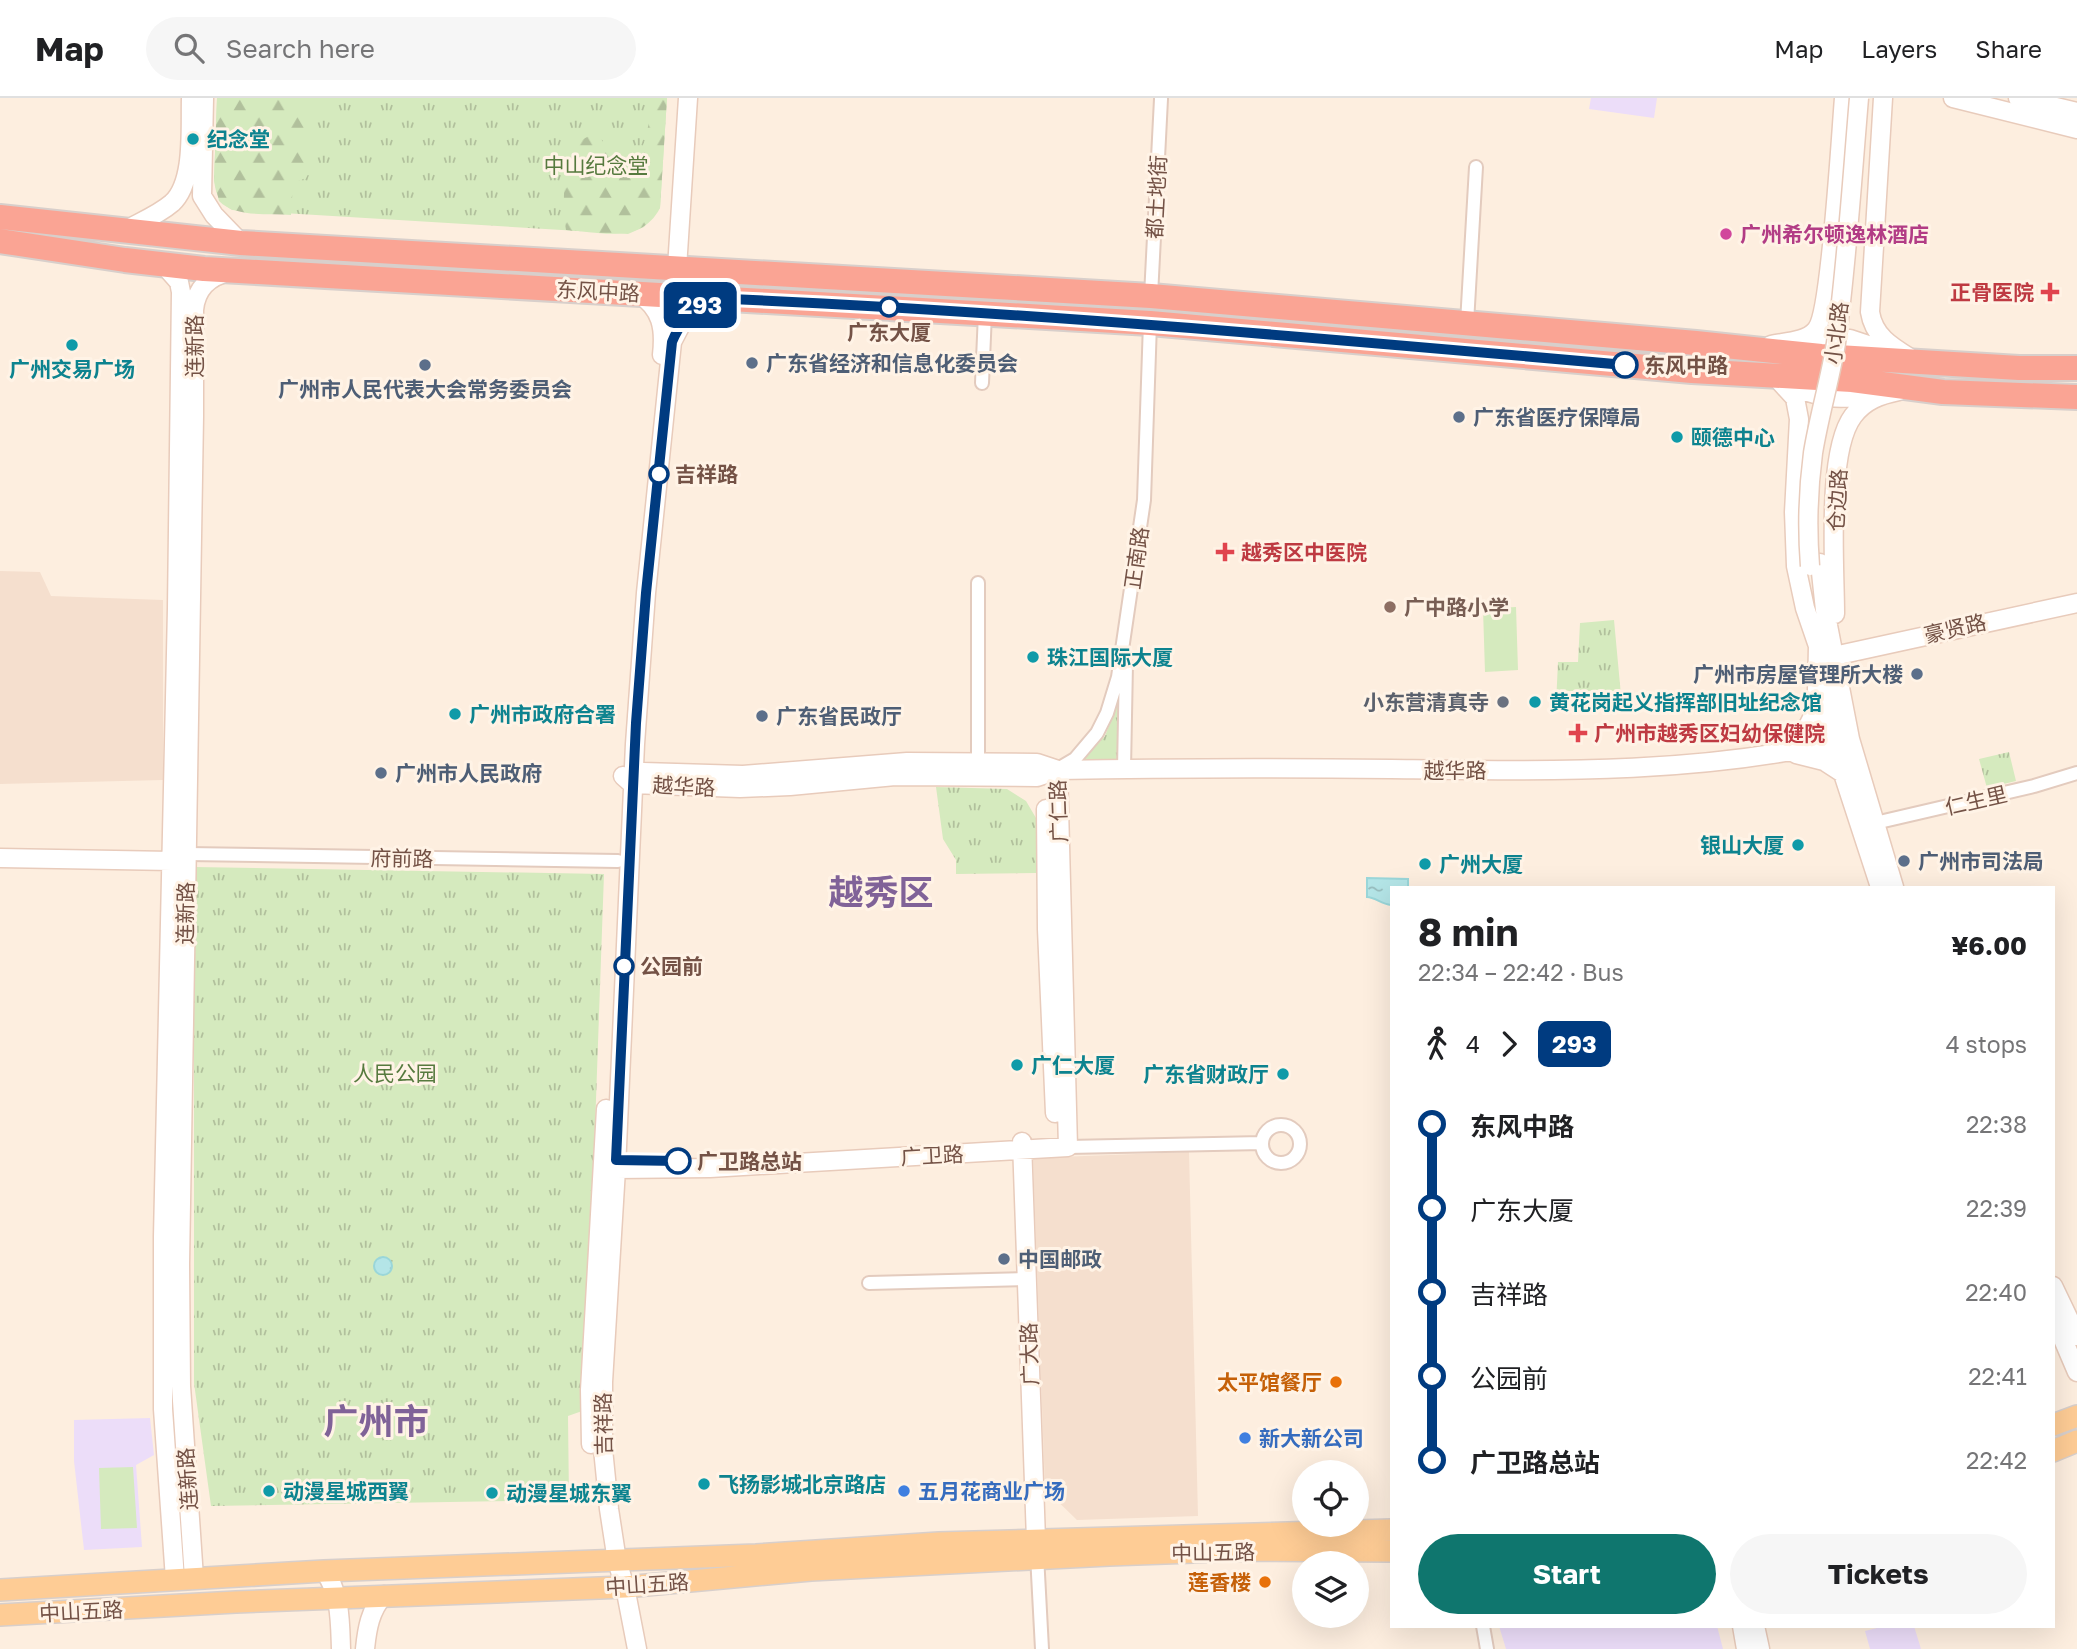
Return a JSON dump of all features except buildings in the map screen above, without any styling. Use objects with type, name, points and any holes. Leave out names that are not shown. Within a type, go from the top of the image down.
[{"type":"highway","name":"东风中路","points":[[0,216],[241,243],[1151,296],[1821,356],[2019,368],[2077,368]]},
{"type":"highway","name":"东风中路","points":[[0,241],[164,265],[236,271],[1150,323],[1692,371],[1852,380],[1992,395],[2077,397]]},
{"type":"main road","points":[[2055,1424],[2077,1416]]},
{"type":"main road","points":[[2055,1450],[2077,1441]]},
{"type":"main road","points":[[1293,1541],[1390,1530]]},
{"type":"main road","name":"中山五路","points":[[0,1590],[324,1571],[756,1555],[950,1543],[1036,1550],[1166,1553],[1293,1541]]},
{"type":"main road","points":[[1293,1541],[1390,1552]]},
{"type":"main road","name":"中山五路","points":[[0,1615],[384,1595],[625,1587],[1036,1550]]},
{"type":"street","points":[[123,231],[171,204],[183,189],[187,174],[191,98]]},
{"type":"street","points":[[204,98],[202,196],[214,215],[241,243]]},
{"type":"street","points":[[677,268],[688,98]]},
{"type":"street","name":"小北路","points":[[1755,349],[1804,338],[1812,334],[1821,322],[1826,297],[1844,98]]},
{"type":"street","name":"小北路","points":[[1815,564],[1808,517],[1812,465],[1838,330],[1858,98]]},
{"type":"street","name":"小北路","points":[[1815,564],[1822,471],[1848,327],[1869,98]]},
{"type":"street","name":"小北路","points":[[1883,98],[1869,298],[1871,320],[1884,342],[1915,361]]},
{"type":"street","points":[[1953,98],[2077,129]]},
{"type":"street","points":[[2018,98],[2077,112]]},
{"type":"street","name":"都土地街","points":[[1151,296],[1161,99]]},
{"type":"street","points":[[1467,323],[1476,167]]},
{"type":"street","name":"连新路","points":[[164,265],[179,282],[181,292],[177,855],[184,1579]]},
{"type":"street","name":"连新路","points":[[177,855],[194,310],[197,295],[204,285],[218,275],[236,271]]},
{"type":"street","name":"吉祥路","points":[[637,1649],[625,1587],[611,1561],[602,1426],[630,777],[633,621],[663,340],[662,321],[657,310],[638,293]]},
{"type":"street","points":[[1826,297],[1837,310],[1849,312],[1862,309],[1869,298]]},
{"type":"street","name":"吉祥路","points":[[612,1164],[618,861],[630,777],[672,342],[684,319],[709,298]]},
{"type":"street","points":[[982,383],[985,313]]},
{"type":"street","name":"正南路","points":[[1058,770],[1075,759],[1097,733],[1107,713],[1118,677],[1144,500],[1150,323]]},
{"type":"street","name":"仓边路","points":[[1774,376],[1795,398],[1799,432],[1794,512],[1796,566],[1805,608],[1818,646],[1841,741],[1875,823],[1894,886]]},
{"type":"street","name":"仓边路","points":[[1880,886],[1844,774],[1834,656],[1834,516],[1842,439],[1853,416],[1872,398],[1913,388]]},
{"type":"street","points":[[1799,432],[1811,414],[1825,410],[1837,417],[1842,439]]},
{"type":"street","name":"仓边路","points":[[1815,564],[1818,646]]},
{"type":"street","name":"仓边路","points":[[1815,564],[1834,656]]},
{"type":"street","points":[[978,583],[978,762]]},
{"type":"street","name":"豪贤路","points":[[1834,656],[2077,603]]},
{"type":"street","points":[[1124,769],[1127,621]]},
{"type":"street","points":[[1818,646],[1814,713],[1805,732],[1789,752],[1824,761],[1844,774]]},
{"type":"street","name":"越华路","points":[[630,777],[765,788],[895,776],[1037,777],[1058,770],[1574,771],[1703,763],[1789,752],[1841,741]]},
{"type":"street","name":"越华路","points":[[630,777],[743,775],[908,762],[1037,763],[1058,770]]},
{"type":"street","name":"广仁路","points":[[1058,770],[1062,1144]]},
{"type":"street","name":"仁生里","points":[[1875,823],[2034,786],[2077,773]]},
{"type":"street","name":"府前路","points":[[0,848],[177,855],[618,861]]},
{"type":"street","name":"府前路","points":[[0,858],[177,855]]},
{"type":"street","name":"广卫路","points":[[612,1164],[710,1168],[1062,1144],[1262,1143]]},
{"type":"street","name":"广大路","points":[[1023,1146],[1036,1550]]},
{"type":"street","points":[[869,1283],[1026,1279]]},
{"type":"street","points":[[2055,1290],[2077,1336]]},
{"type":"street","points":[[2055,1321],[2077,1372]]},
{"type":"street","points":[[1036,1550],[1042,1649]]},
{"type":"street","points":[[324,1571],[333,1586],[336,1598],[341,1649]]},
{"type":"street","points":[[365,1649],[370,1620],[377,1603],[384,1595]]},
{"type":"street","points":[[1483,1628],[1488,1649]]},
{"type":"street","points":[[1742,1628],[1746,1649]]},
{"type":"street","points":[[1755,1628],[1760,1649]]},
{"type":"shaded area","points":[[1591,98],[1657,98],[1654,118],[1589,109]]},
{"type":"shaded area","points":[[0,571],[40,572],[51,596],[163,600],[163,780],[0,784]]},
{"type":"shaded area","points":[[1189,1152],[1198,1516],[1077,1520],[1045,1489],[1033,1158]]},
{"type":"shaded area","points":[[150,1418],[154,1455],[136,1465],[142,1547],[84,1550],[74,1461],[74,1420]]},
{"type":"shaded area","points":[[1500,1628],[1718,1628],[1723,1649],[1506,1649]]},
{"type":"shaded area","points":[[1877,1628],[1915,1628],[1921,1649],[1870,1649],[1865,1631]]},
{"type":"green space","name":"中山纪念堂","points":[[217,98],[667,98],[660,208],[644,227],[628,234],[232,210],[219,198],[214,180]]},
{"type":"green space","points":[[217,98],[310,98],[310,171],[306,178],[293,183],[291,215],[243,212],[219,201],[214,180]]},
{"type":"green space","points":[[650,98],[667,98],[660,208],[652,220],[631,232],[606,234],[566,230],[566,172],[577,145],[586,137],[599,135],[609,153],[627,161],[635,157],[647,134]]},
{"type":"green space","points":[[1516,607],[1518,670],[1485,672],[1483,609]]},
{"type":"green space","points":[[1614,620],[1622,706],[1556,704],[1558,662],[1578,662],[1580,623]]},
{"type":"green space","points":[[1119,700],[1119,760],[1082,761],[1105,736]]},
{"type":"green space","points":[[2009,752],[2016,781],[1987,788],[1979,759]]},
{"type":"green space","points":[[936,787],[1007,789],[1026,801],[1036,818],[1036,873],[956,874],[956,860],[943,839]]},
{"type":"green space","name":"人民公园","points":[[194,867],[604,874],[585,1410],[568,1416],[569,1500],[211,1506],[194,1383]]},
{"type":"green space","points":[[133,1467],[137,1528],[101,1529],[99,1468]]},
{"type":"water","points":[[1367,878],[1408,879],[1408,886],[1390,886],[1390,905],[1367,897]]},
{"type":"water","points":[[383,1257],[391,1262],[392,1266],[387,1274],[383,1275],[375,1270],[374,1266],[379,1258]]},
{"type":"bus line","name":"293","points":[[678,1161],[616,1160],[631,810],[646,593],[672,342],[677,329],[695,309],[709,298],[931,309],[1150,323],[1625,365]]},
{"type":"place","name":"纪念堂","points":[[193,139]]},
{"type":"place","name":"广州希尔顿逸林酒店","points":[[1726,234]]},
{"type":"place","name":"正骨医院","points":[[2050,292]]},
{"type":"place","name":"广东大厦","points":[[889,307]]},
{"type":"place","name":"广州交易广场","points":[[72,345]]},
{"type":"place","name":"广东省经济和信息化委员会","points":[[752,363]]},
{"type":"place","name":"广州市人民代表大会常务委员会","points":[[425,365]]},
{"type":"place","name":"东风中路","points":[[1625,365]]},
{"type":"place","name":"广东省医疗保障局","points":[[1459,417]]},
{"type":"place","name":"颐德中心","points":[[1677,437]]},
{"type":"place","name":"吉祥路","points":[[659,474]]},
{"type":"place","name":"越秀区中医院","points":[[1225,552]]},
{"type":"place","name":"广中路小学","points":[[1390,607]]},
{"type":"place","name":"珠江国际大厦","points":[[1033,657]]},
{"type":"place","name":"广州市房屋管理所大楼","points":[[1917,674]]},
{"type":"place","name":"小东营清真寺","points":[[1503,702]]},
{"type":"place","name":"黄花岗起义指挥部旧址纪念馆","points":[[1535,702]]},
{"type":"place","name":"广州市政府合署","points":[[455,714]]},
{"type":"place","name":"广东省民政厅","points":[[762,716]]},
{"type":"place","name":"广州市越秀区妇幼保健院","points":[[1578,733]]},
{"type":"place","name":"广州市人民政府","points":[[381,773]]},
{"type":"place","name":"银山大厦","points":[[1798,845]]},
{"type":"place","name":"广州市司法局","points":[[1904,861]]},
{"type":"place","name":"广州大厦","points":[[1425,864]]},
{"type":"place","name":"公园前","points":[[624,966]]},
{"type":"place","name":"广仁大厦","points":[[1017,1065]]},
{"type":"place","name":"广东省财政厅","points":[[1283,1074]]},
{"type":"place","name":"广卫路总站","points":[[678,1161]]},
{"type":"place","name":"中国邮政","points":[[1004,1259]]},
{"type":"place","name":"太平馆餐厅","points":[[1336,1382]]},
{"type":"place","name":"新大新公司","points":[[1245,1438]]},
{"type":"place","name":"飞扬影城北京路店","points":[[704,1484]]},
{"type":"place","name":"动漫星城西翼","points":[[269,1491]]},
{"type":"place","name":"五月花商业广场","points":[[904,1491]]},
{"type":"place","name":"动漫星城东翼","points":[[492,1493]]},
{"type":"place","name":"莲香楼","points":[[1265,1582]]},
{"type":"district","name":"越秀区","points":[[881,892]]},
{"type":"district","name":"广州市","points":[[376,1421]]}]
